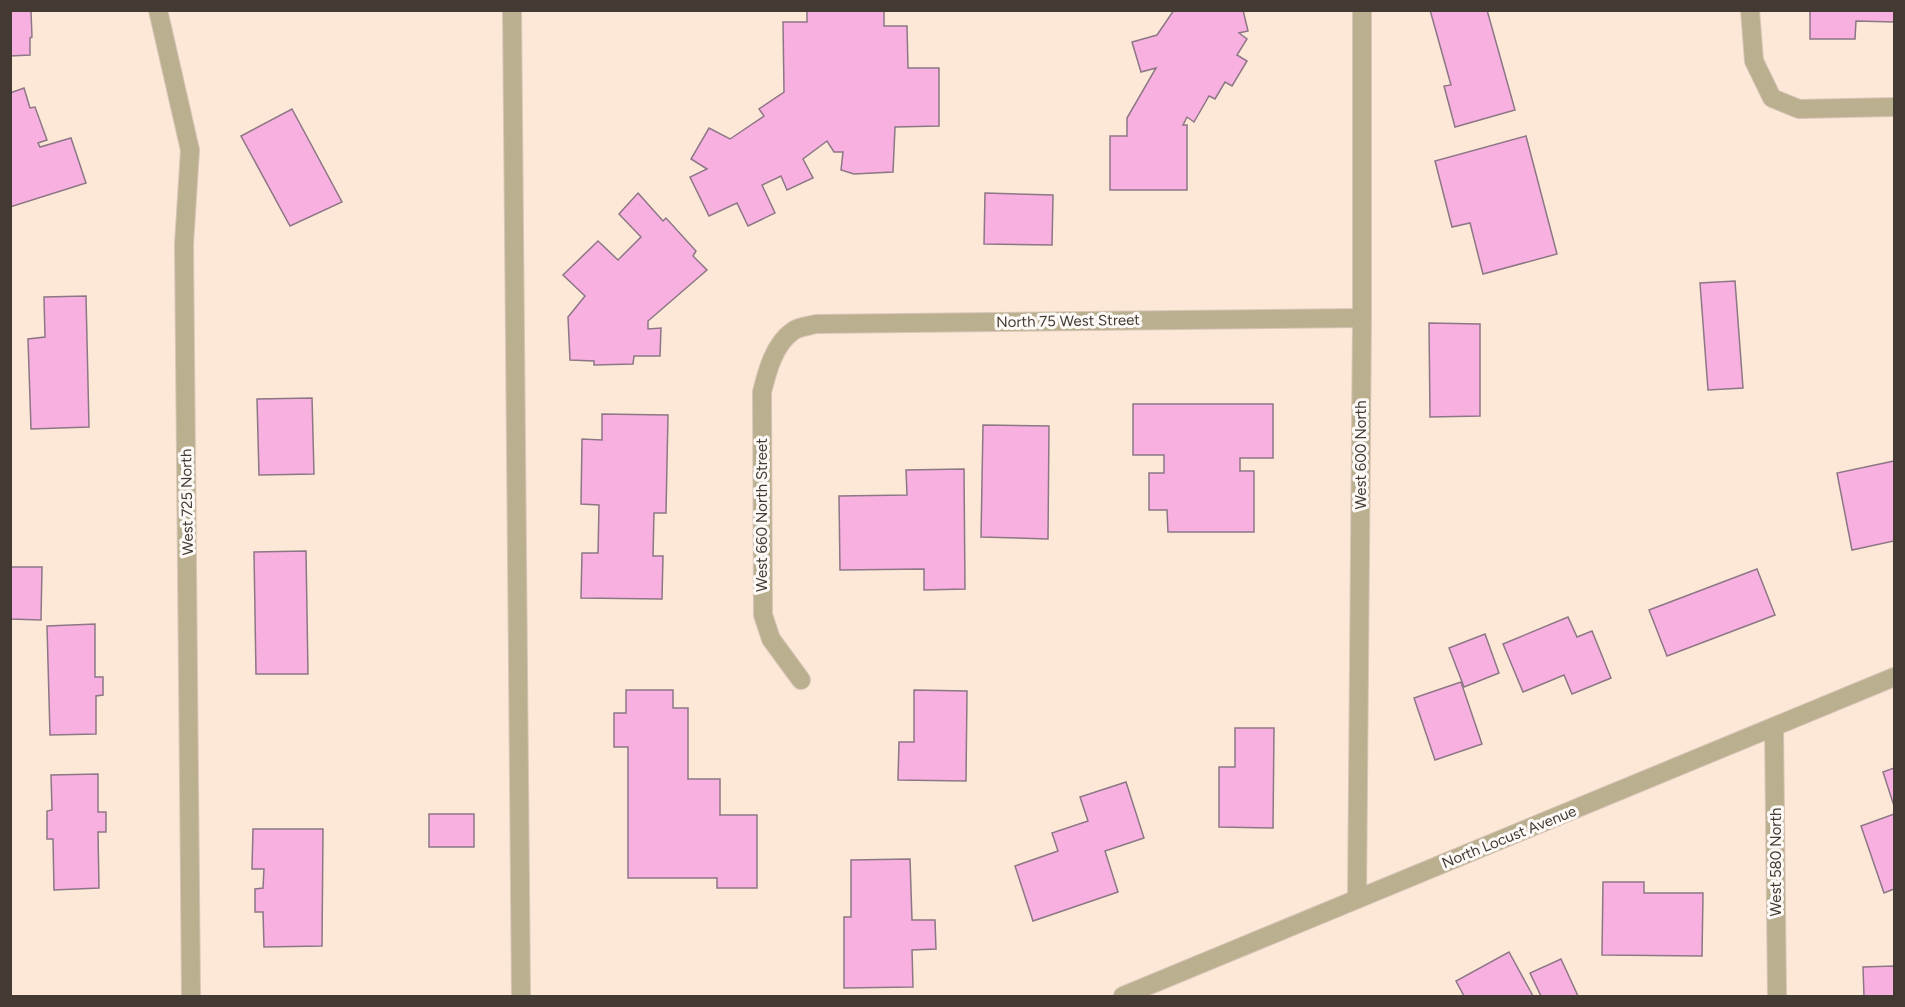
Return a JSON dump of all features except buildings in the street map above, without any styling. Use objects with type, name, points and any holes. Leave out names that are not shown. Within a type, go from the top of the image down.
[{"type":"street","name":"West 725 North","points":[[158,10],[190,150],[184,244],[191,996]]},
{"type":"street","points":[[512,10],[521,996]]},
{"type":"street","name":"West 600 North","points":[[1357,899],[1362,10]]},
{"type":"street","points":[[1750,10],[1754,61],[1772,98],[1799,109],[1894,107]]},
{"type":"street","name":"North 75 West Street","points":[[781,344],[793,331],[816,324],[1362,318]]},
{"type":"street","name":"West 660 North Street","points":[[781,344],[768,367],[762,392],[763,615],[771,639],[801,680]]},
{"type":"street","name":"North Locust Avenue","points":[[1123,996],[1894,677]]},
{"type":"street","name":"West 580 North","points":[[1774,728],[1777,996]]}]
